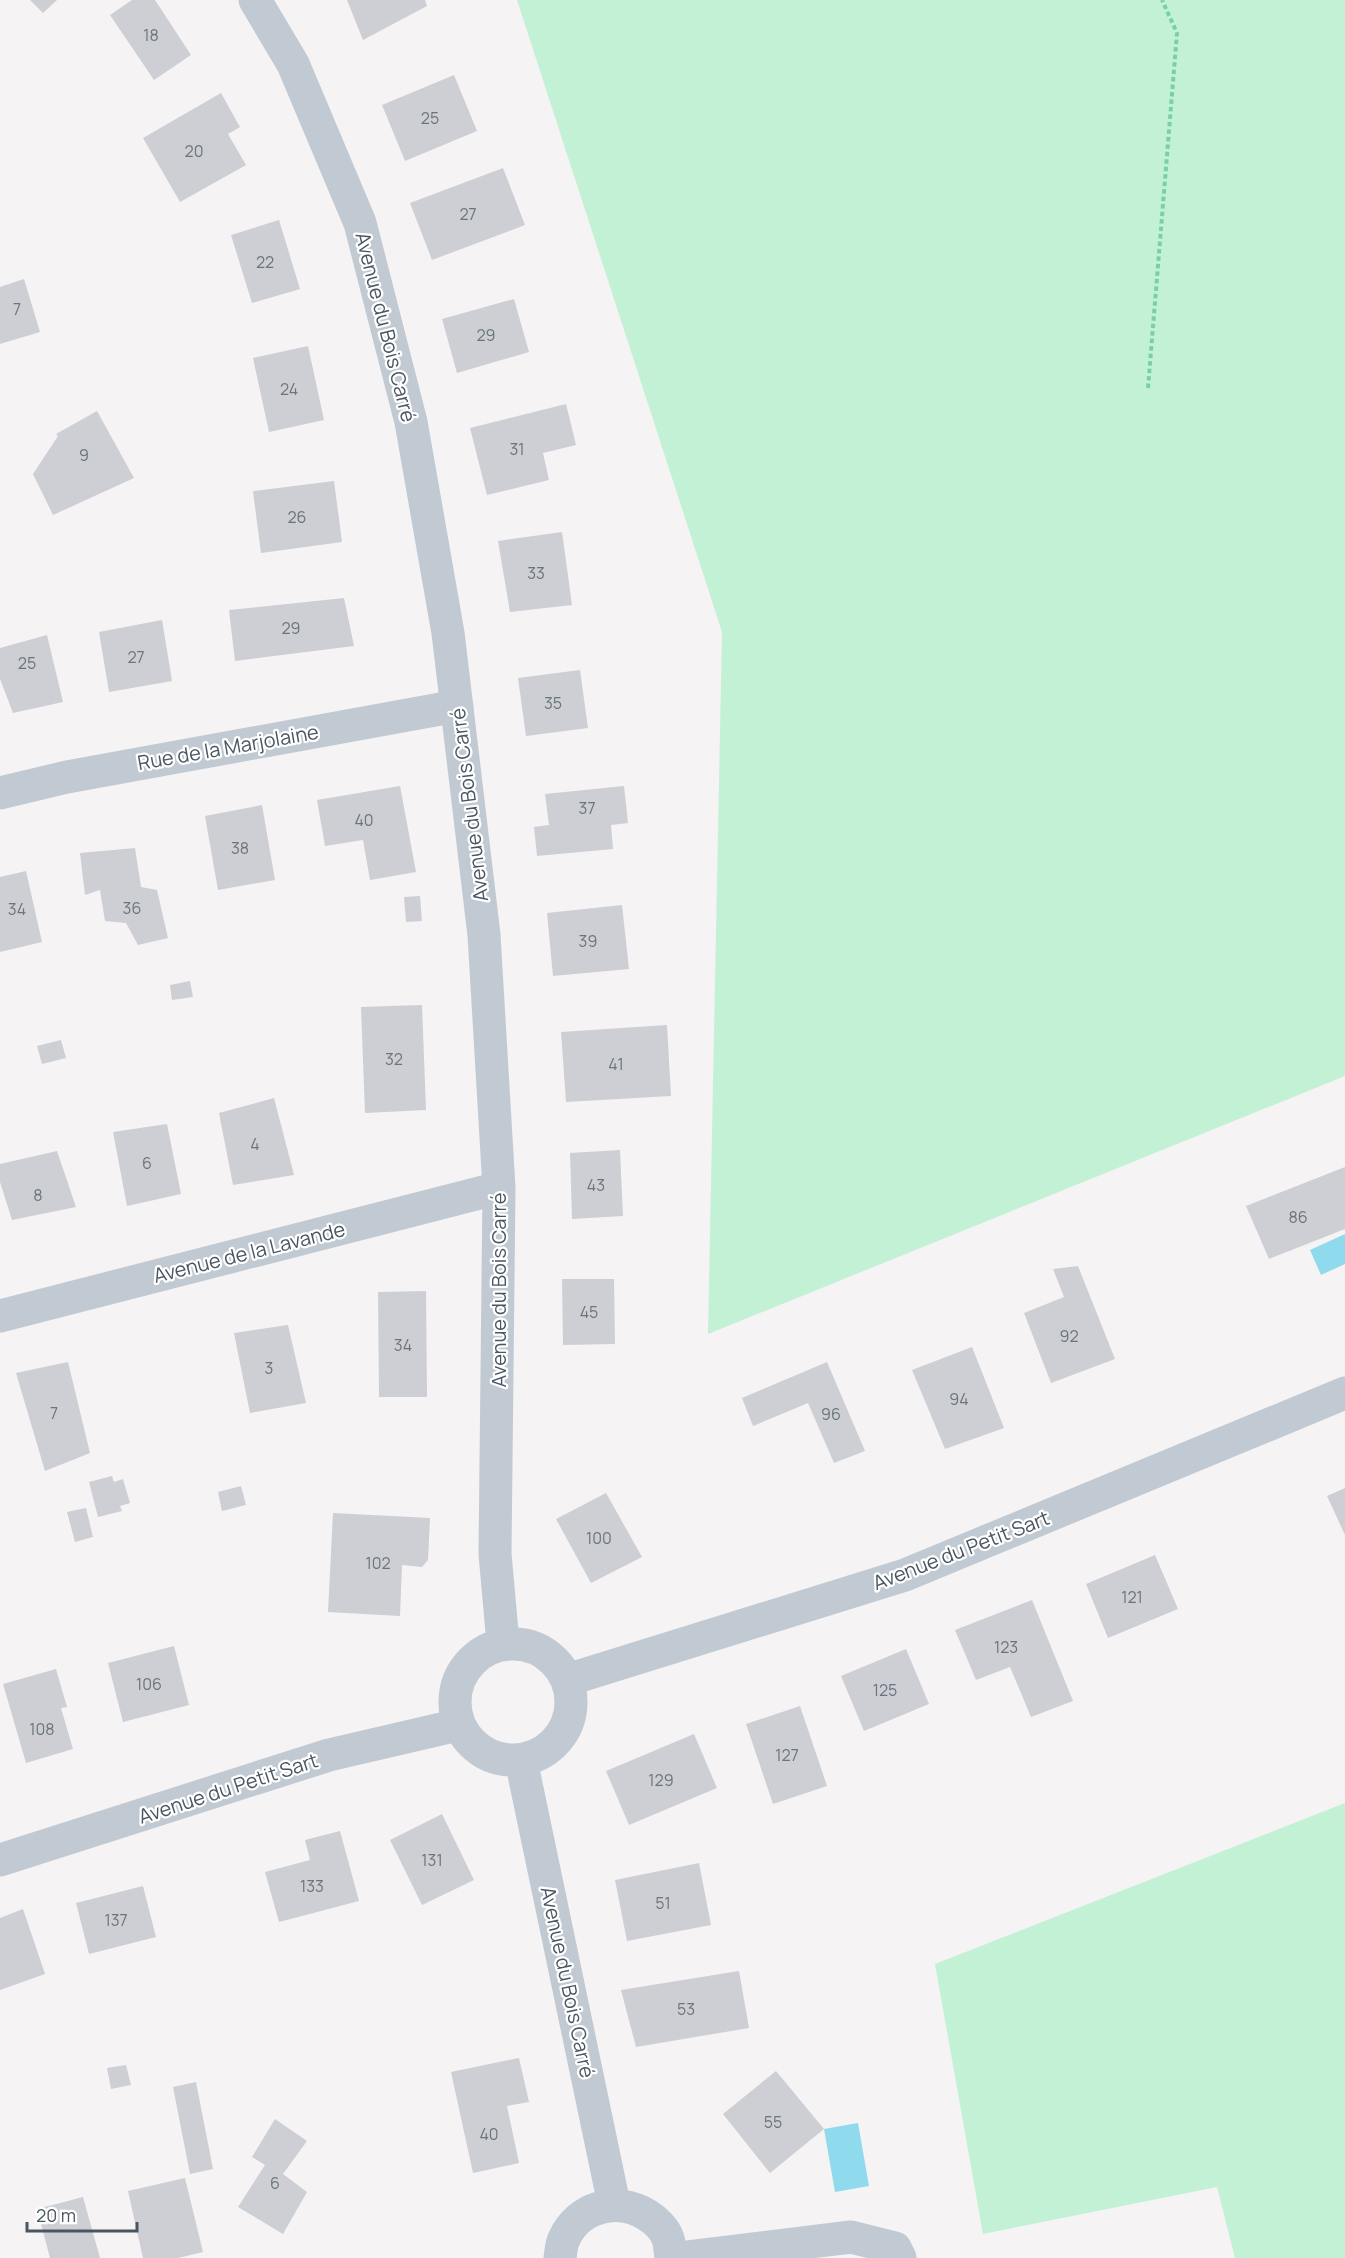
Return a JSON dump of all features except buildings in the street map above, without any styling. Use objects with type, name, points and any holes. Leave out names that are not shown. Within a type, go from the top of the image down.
[{"type":"street","name":"Avenue du Bois Carré","points":[[255,0],[293,64],[360,223],[411,422],[448,633],[484,935],[499,1188],[495,1554],[503,1643]]},
{"type":"street","name":"Rue de la Marjolaine","points":[[0,793],[67,777],[458,706]]},
{"type":"street","name":"Avenue de la Lavande","points":[[0,1316],[499,1188]]},
{"type":"street","name":"Avenue du Petit Sart","points":[[567,1680],[905,1575],[1345,1393]]},
{"type":"street","points":[[503,1643],[530,1645],[552,1658],[567,1680],[571,1715],[553,1746],[521,1760],[495,1758],[473,1746],[458,1725],[454,1690],[472,1659],[503,1643]]},
{"type":"street","name":"Avenue du Petit Sart","points":[[0,1860],[329,1755],[458,1725]]},
{"type":"street","name":"Avenue du Bois Carré","points":[[521,1760],[614,2204]]},
{"type":"street","points":[[560,2258],[563,2241],[575,2222],[592,2209],[614,2204],[636,2208],[655,2220],[668,2238],[671,2258]]},
{"type":"street","points":[[680,2258],[851,2237],[895,2248],[900,2258]]},
{"type":"path","points":[[1148,388],[1177,33],[1162,0]]},
{"type":"green space","points":[[517,0],[1345,0],[1345,1076],[708,1334],[722,632]]},
{"type":"green space","points":[[1345,1803],[1345,2258],[1235,2258],[1217,2187],[983,2234],[935,1964]]},
{"type":"water","points":[[1345,1234],[1345,1264],[1321,1275],[1310,1250]]},
{"type":"water","points":[[858,2123],[869,2186],[835,2192],[824,2129]]}]
